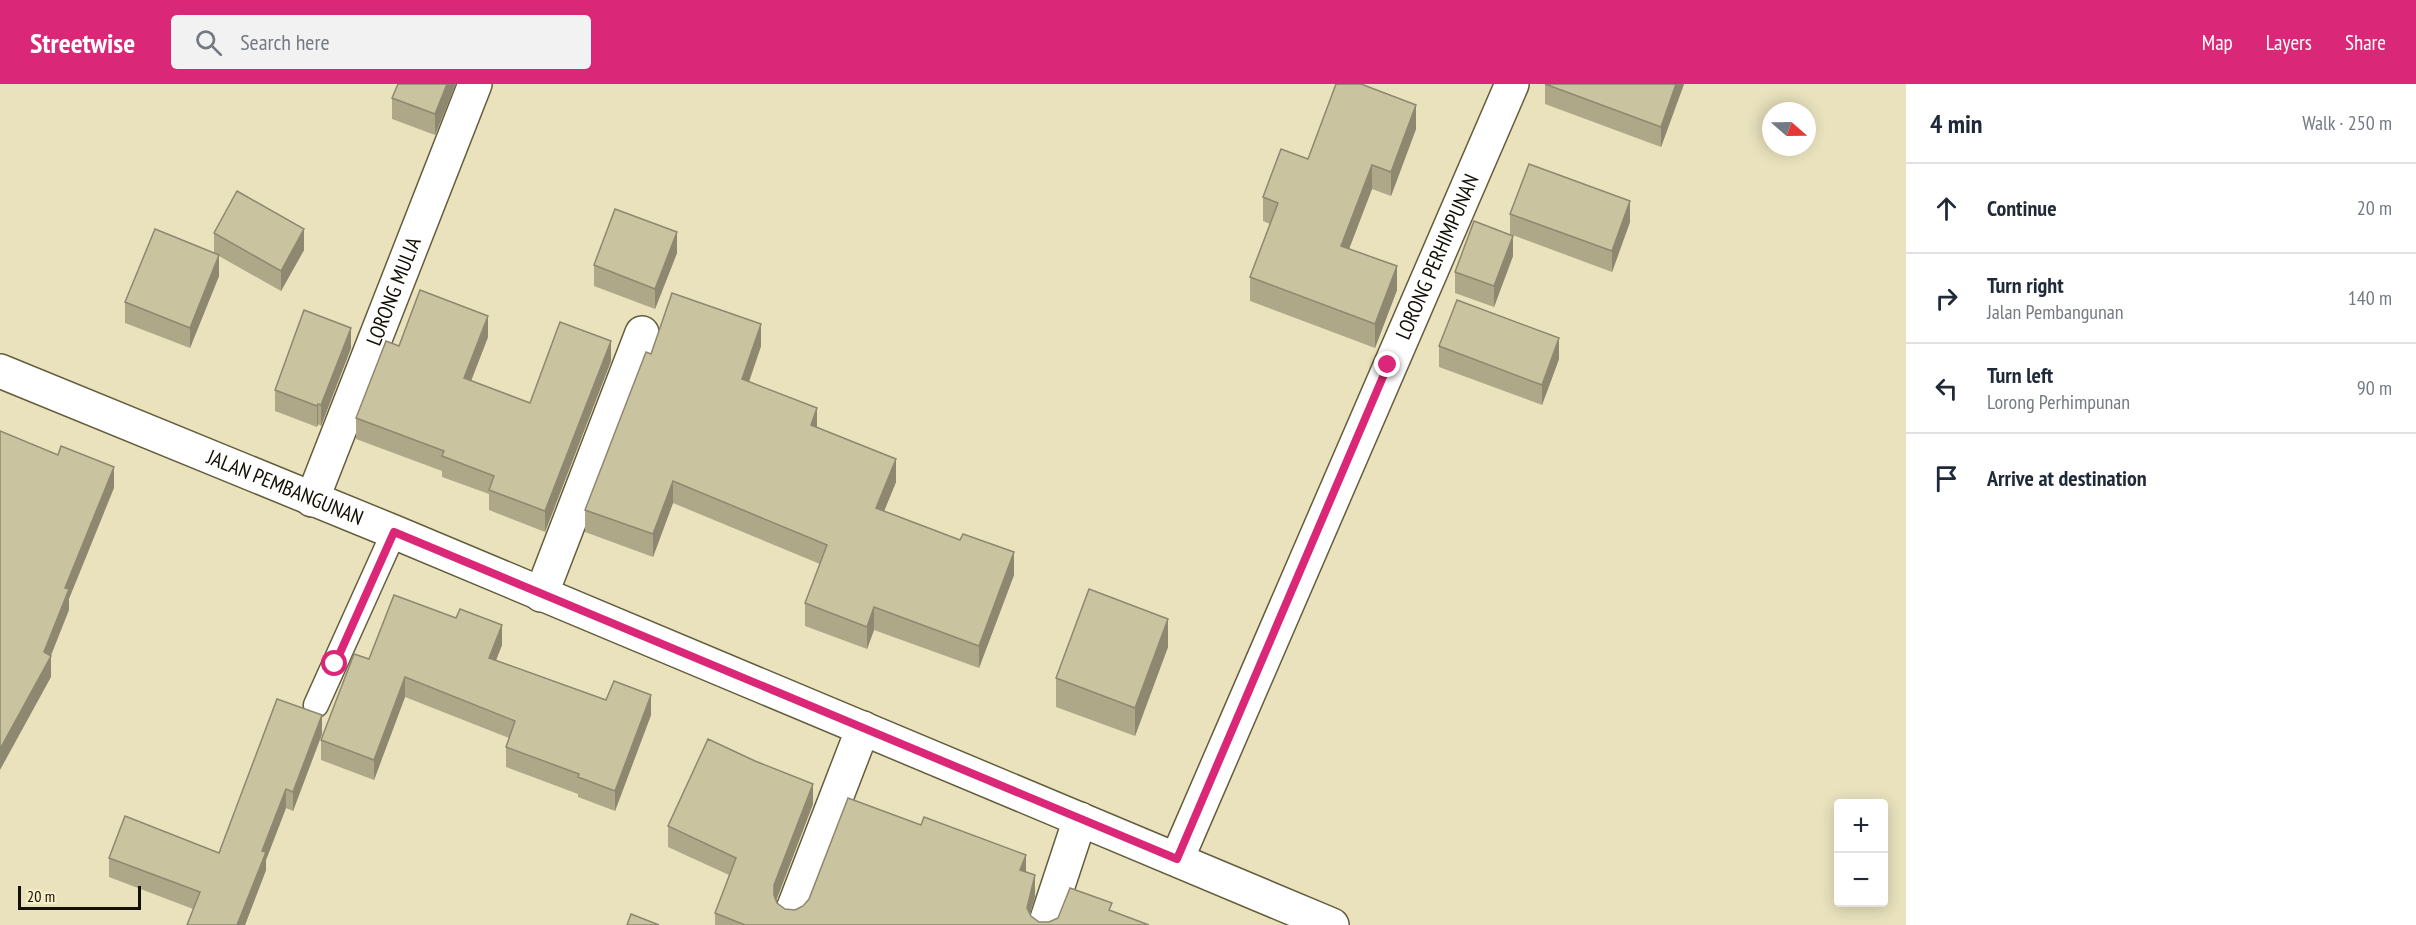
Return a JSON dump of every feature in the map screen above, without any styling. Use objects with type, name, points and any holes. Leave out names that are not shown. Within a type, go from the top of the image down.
[{"type":"street","name":"LORONG MULIA","points":[[312,500],[475,84]]},
{"type":"street","name":"LORONG PERHIMPUNAN","points":[[1177,859],[1382,380],[1512,84]]},
{"type":"street","points":[[541,595],[642,333]]},
{"type":"street","name":"JALAN PEMBANGUNAN","points":[[0,371],[394,532],[1332,925]]},
{"type":"street","points":[[792,912],[863,728]]},
{"type":"street","points":[[1045,925],[1080,819]]},
{"type":"lane","points":[[316,705],[394,532]]},
{"type":"building","points":[[398,84],[447,84],[435,114],[392,98]]},
{"type":"building","points":[[1336,84],[1361,84],[1416,105],[1391,172],[1372,165],[1341,246],[1397,266],[1375,324],[1250,277],[1278,203],[1263,197],[1281,149],[1308,159]]},
{"type":"building","points":[[1545,84],[1676,84],[1661,127]]},
{"type":"building","points":[[1529,164],[1630,201],[1612,251],[1510,214]]},
{"type":"building","points":[[237,191],[304,229],[281,271],[214,233]]},
{"type":"building","points":[[615,209],[677,232],[655,289],[594,265]]},
{"type":"building","points":[[1474,221],[1513,236],[1494,286],[1455,272]]},
{"type":"building","points":[[155,229],[219,255],[190,328],[125,302]]},
{"type":"building","points":[[420,290],[488,316],[464,378],[530,403],[560,322],[611,341],[545,511],[489,490],[494,476],[442,456],[444,451],[356,418],[386,341],[399,346]]},
{"type":"building","points":[[672,293],[761,324],[742,379],[817,408],[811,425],[896,459],[876,508],[960,540],[963,534],[1014,552],[979,646],[874,607],[867,627],[805,603],[827,545],[673,481],[653,534],[585,510],[646,352],[651,354]]},
{"type":"building","points":[[1457,300],[1559,338],[1542,385],[1439,346]]},
{"type":"building","points":[[304,310],[351,328],[321,405],[317,406],[275,390]]},
{"type":"building","points":[[0,431],[58,455],[61,446],[114,467],[65,588],[69,589],[44,652],[51,656],[0,749]]},
{"type":"building","points":[[1089,589],[1168,619],[1135,708],[1056,678]]},
{"type":"building","points":[[394,595],[456,618],[460,609],[502,625],[489,658],[606,700],[614,681],[651,695],[615,791],[578,777],[579,774],[506,747],[515,721],[405,677],[374,760],[321,740],[354,654],[369,659]]},
{"type":"building","points":[[277,699],[322,715],[293,792],[286,789],[262,851],[266,852],[237,925],[187,925],[200,892],[109,858],[125,816],[219,853]]},
{"type":"building","points":[[708,739],[813,784],[774,885],[777,903],[785,909],[795,910],[809,899],[848,798],[921,825],[924,817],[1026,855],[1020,870],[1035,875],[1027,908],[1031,916],[1039,922],[1049,922],[1058,918],[1070,888],[1112,903],[1109,910],[1149,925],[745,925],[715,913],[736,858],[668,826]]},
{"type":"building","points":[[631,914],[659,925],[627,925]]},
{"type":"route","points":[[335,664],[394,532],[1177,859],[1388,365]]}]
